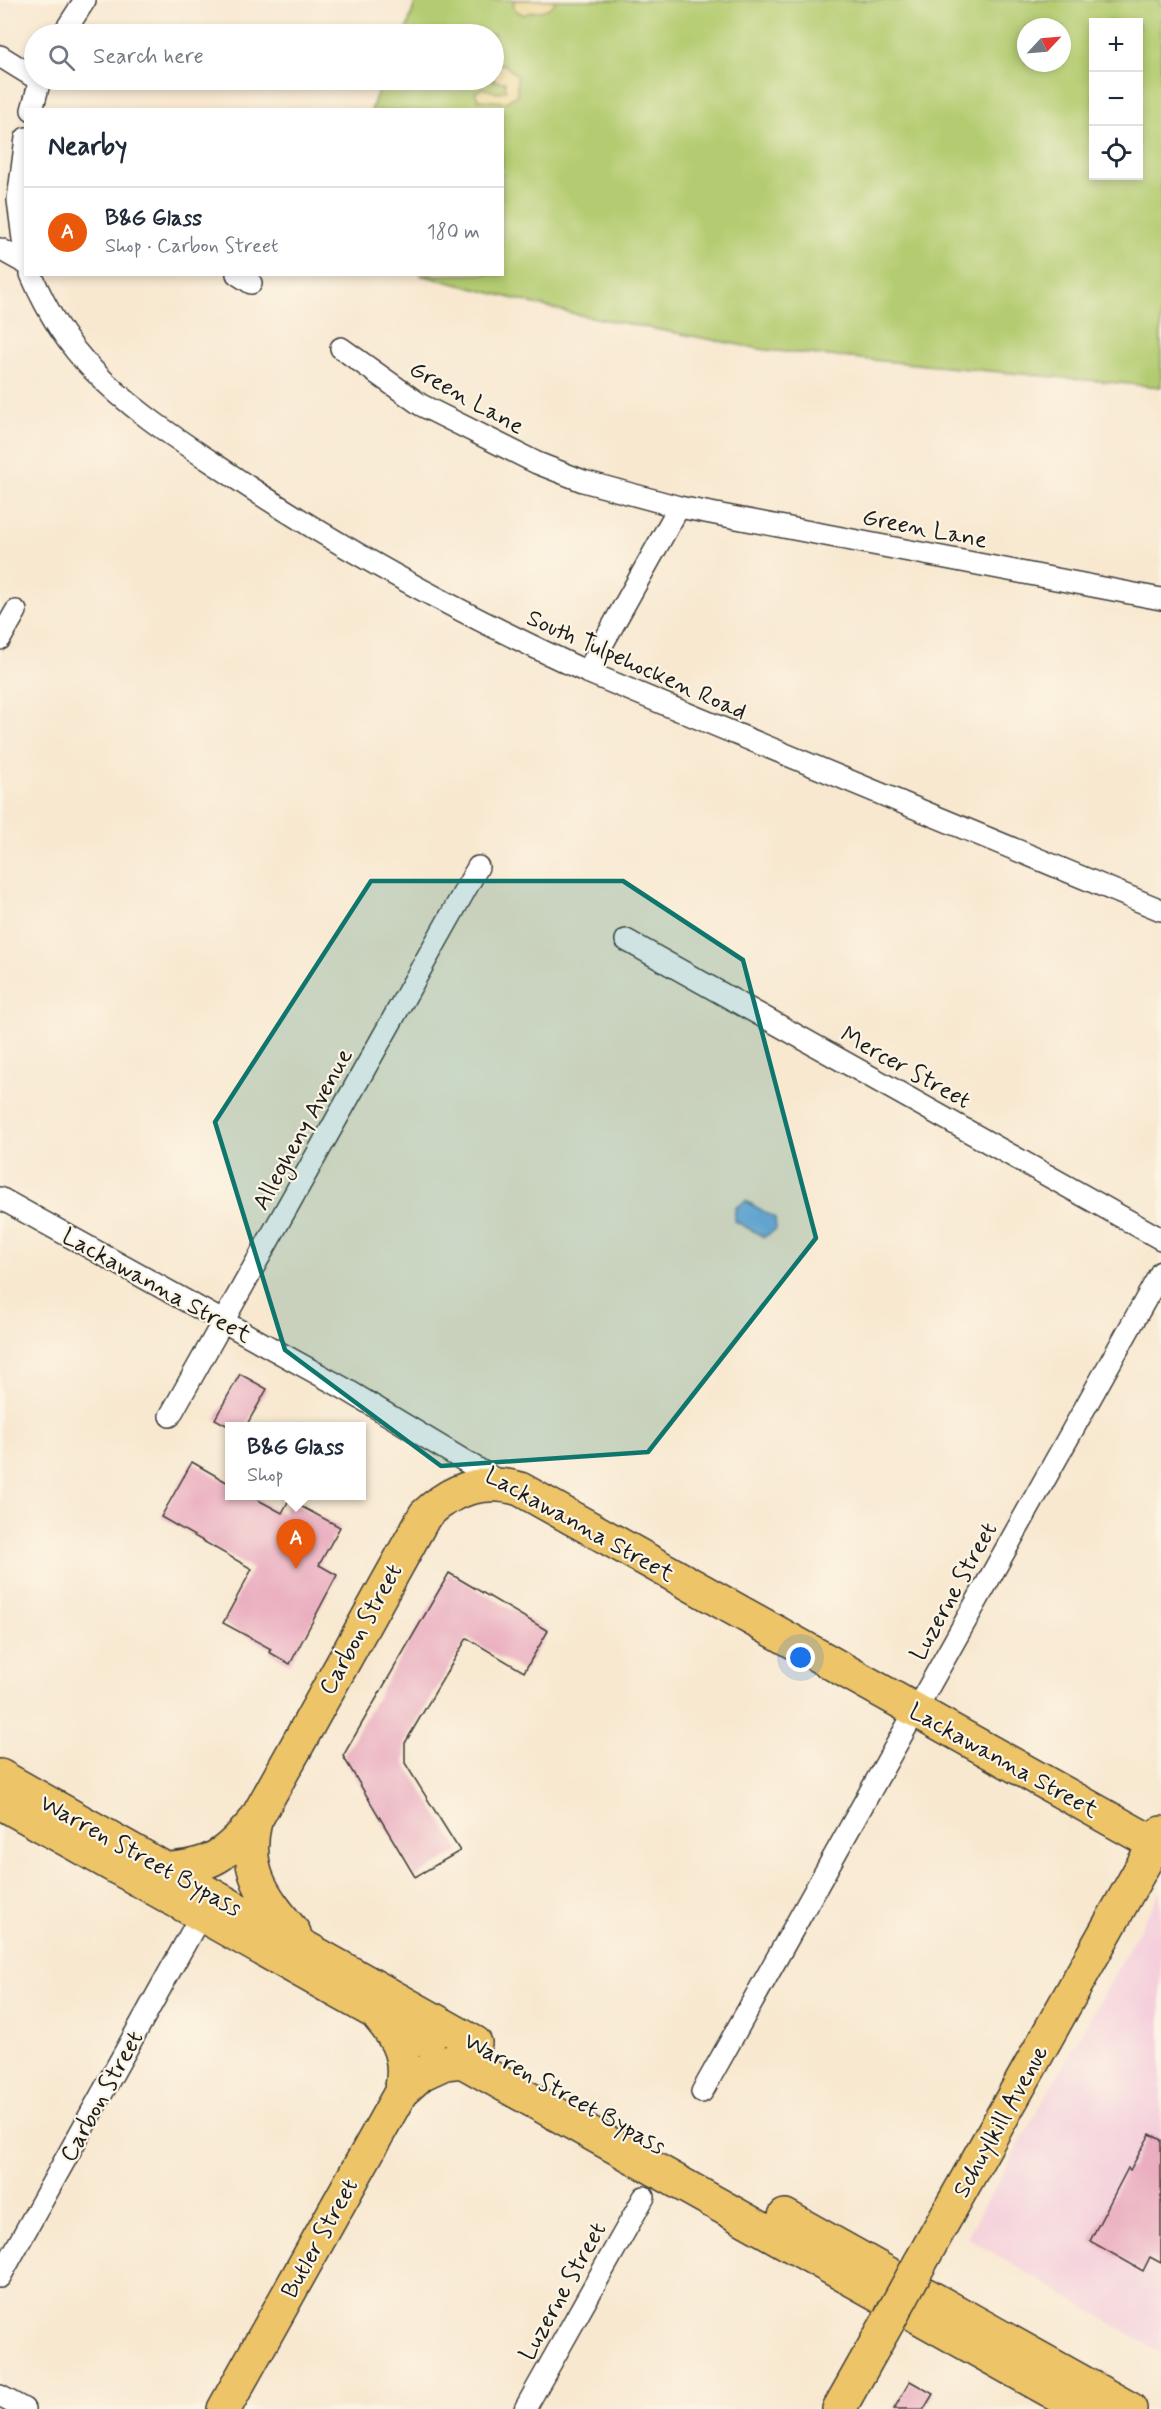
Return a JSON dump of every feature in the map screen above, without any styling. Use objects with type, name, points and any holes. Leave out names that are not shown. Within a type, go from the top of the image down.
[{"type":"main road","name":"Carbon Street","points":[[255,1821],[425,1515],[453,1493],[483,1483],[503,1484]]},
{"type":"main road","name":"Lackawanna Street","points":[[503,1484],[520,1489],[915,1711],[1159,1841]]},
{"type":"main road","name":"Warren Street Bypass","points":[[0,1776],[307,1948],[468,2052],[1083,2409]]},
{"type":"main road","name":"Warren Street Bypass","points":[[0,1802],[376,2013],[468,2052],[1130,2409]]},
{"type":"main road","points":[[167,1869],[190,1868],[218,1857],[230,1849],[255,1821]]},
{"type":"main road","points":[[255,1821],[250,1850],[256,1878],[269,1902],[307,1948]]},
{"type":"main road","name":"Schuylkill Avenue","points":[[839,2409],[1159,1841]]},
{"type":"main road","points":[[376,2013],[392,2031],[403,2052],[404,2075],[411,2083],[468,2052]]},
{"type":"main road","name":"Butler Street","points":[[224,2409],[411,2083]]},
{"type":"street","points":[[69,24],[85,0]]},
{"type":"street","points":[[0,56],[24,71]]},
{"type":"street","points":[[33,108],[37,90]]},
{"type":"street","points":[[24,154],[18,200],[24,247]]},
{"type":"street","points":[[0,249],[24,262]]},
{"type":"street","name":"South Tulpehocken Road","points":[[32,276],[45,307],[69,342],[90,368],[127,401],[275,506],[375,567],[492,628],[587,672],[1161,910]]},
{"type":"street","name":"Green Lane","points":[[341,348],[421,405],[527,459],[582,481],[679,507],[1161,599]]},
{"type":"street","points":[[587,672],[679,507]]},
{"type":"street","points":[[0,639],[16,611]]},
{"type":"street","name":"Allegheny Avenue","points":[[170,1416],[478,867]]},
{"type":"street","name":"Mercer Street","points":[[626,940],[1161,1239]]},
{"type":"street","name":"Lackawanna Street","points":[[0,1198],[348,1390],[503,1484]]},
{"type":"street","name":"Luzerne Street","points":[[702,2092],[1161,1272]]},
{"type":"street","name":"Carbon Street","points":[[0,2277],[201,1915]]},
{"type":"street","name":"Luzerne Street","points":[[525,2409],[644,2197]]},
{"type":"street","points":[[0,2396],[24,2409]]},
{"type":"highlighted area","points":[[371,881],[623,881],[743,960],[816,1238],[648,1452],[441,1466],[285,1350],[215,1122]]},
{"type":"shaded area","points":[[1161,1891],[1161,2353],[967,2237]]},
{"type":"green space","points":[[416,0],[1161,0],[1161,387],[766,350],[575,314],[424,276],[504,276],[504,108],[372,108],[378,90],[504,90],[504,24],[408,24]]},
{"type":"sand","points":[[517,0],[556,0],[549,8],[524,15],[515,10],[513,3]]},
{"type":"sand","points":[[504,64],[517,76],[517,95],[506,102],[479,100],[475,93],[479,90],[497,93],[506,90]]},
{"type":"water","points":[[746,1201],[775,1218],[776,1229],[764,1237],[735,1221],[735,1208]]},
{"type":"building","points":[[240,1374],[267,1389],[248,1422],[225,1422],[225,1424],[215,1419]]},
{"type":"building","points":[[192,1462],[225,1481],[225,1500],[258,1500],[282,1513],[289,1500],[340,1527],[319,1565],[337,1575],[290,1664],[269,1652],[271,1649],[223,1623],[252,1569],[161,1517]]},
{"type":"building","points":[[449,1573],[548,1631],[524,1672],[467,1638],[405,1743],[405,1763],[460,1851],[415,1877],[343,1756]]},
{"type":"building","points":[[1150,2134],[1161,2140],[1161,2263],[1150,2257],[1143,2271],[1090,2241],[1128,2168],[1130,2170]]},
{"type":"building","points":[[910,2381],[933,2394],[924,2409],[894,2409]]},
{"type":"place","name":"B&G Glass","points":[[296,1569]]}]
